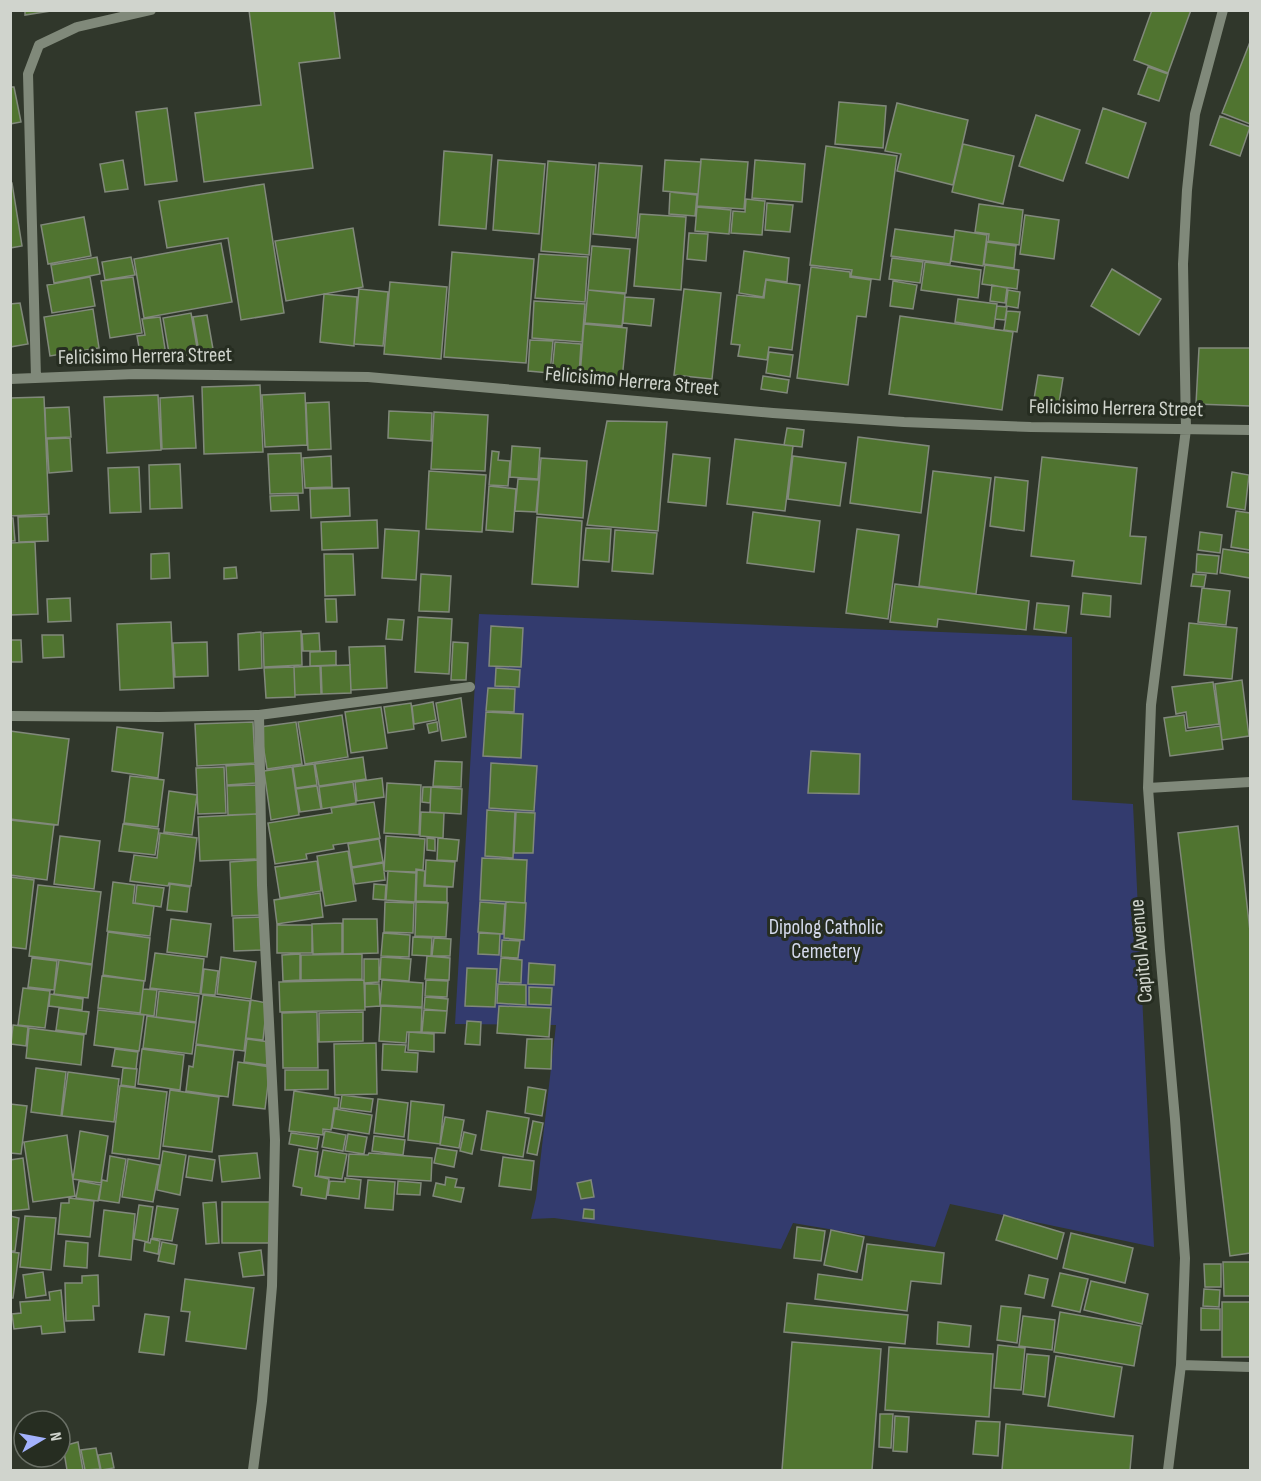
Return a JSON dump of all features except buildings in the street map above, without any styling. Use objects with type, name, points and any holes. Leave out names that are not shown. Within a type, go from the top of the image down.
[{"type":"street","points":[[36,378],[28,74],[39,45],[77,27],[151,10]]},
{"type":"street","name":"Capitol Avenue","points":[[1168,1470],[1181,1365],[1185,1258],[1148,788],[1151,705],[1186,429],[1184,264],[1187,190],[1195,114],[1223,10]]},
{"type":"street","name":"Felicisimo Herrera Street","points":[[10,379],[135,374],[368,377],[773,413],[904,422],[1031,427],[1251,430]]},
{"type":"street","points":[[10,716],[259,715],[470,687]]},
{"type":"street","points":[[253,1470],[262,1401],[272,1286],[275,1140],[262,885],[259,715]]},
{"type":"street","points":[[1148,788],[1251,782]]},
{"type":"street","points":[[1181,1365],[1251,1366]]},
{"type":"green space","name":"Dipolog Catholic Cemetery","points":[[479,614],[1072,637],[1072,800],[1133,804],[1154,1247],[950,1204],[935,1247],[793,1223],[781,1249],[554,1218],[531,1219],[536,1198],[556,1025],[455,1024]]}]
